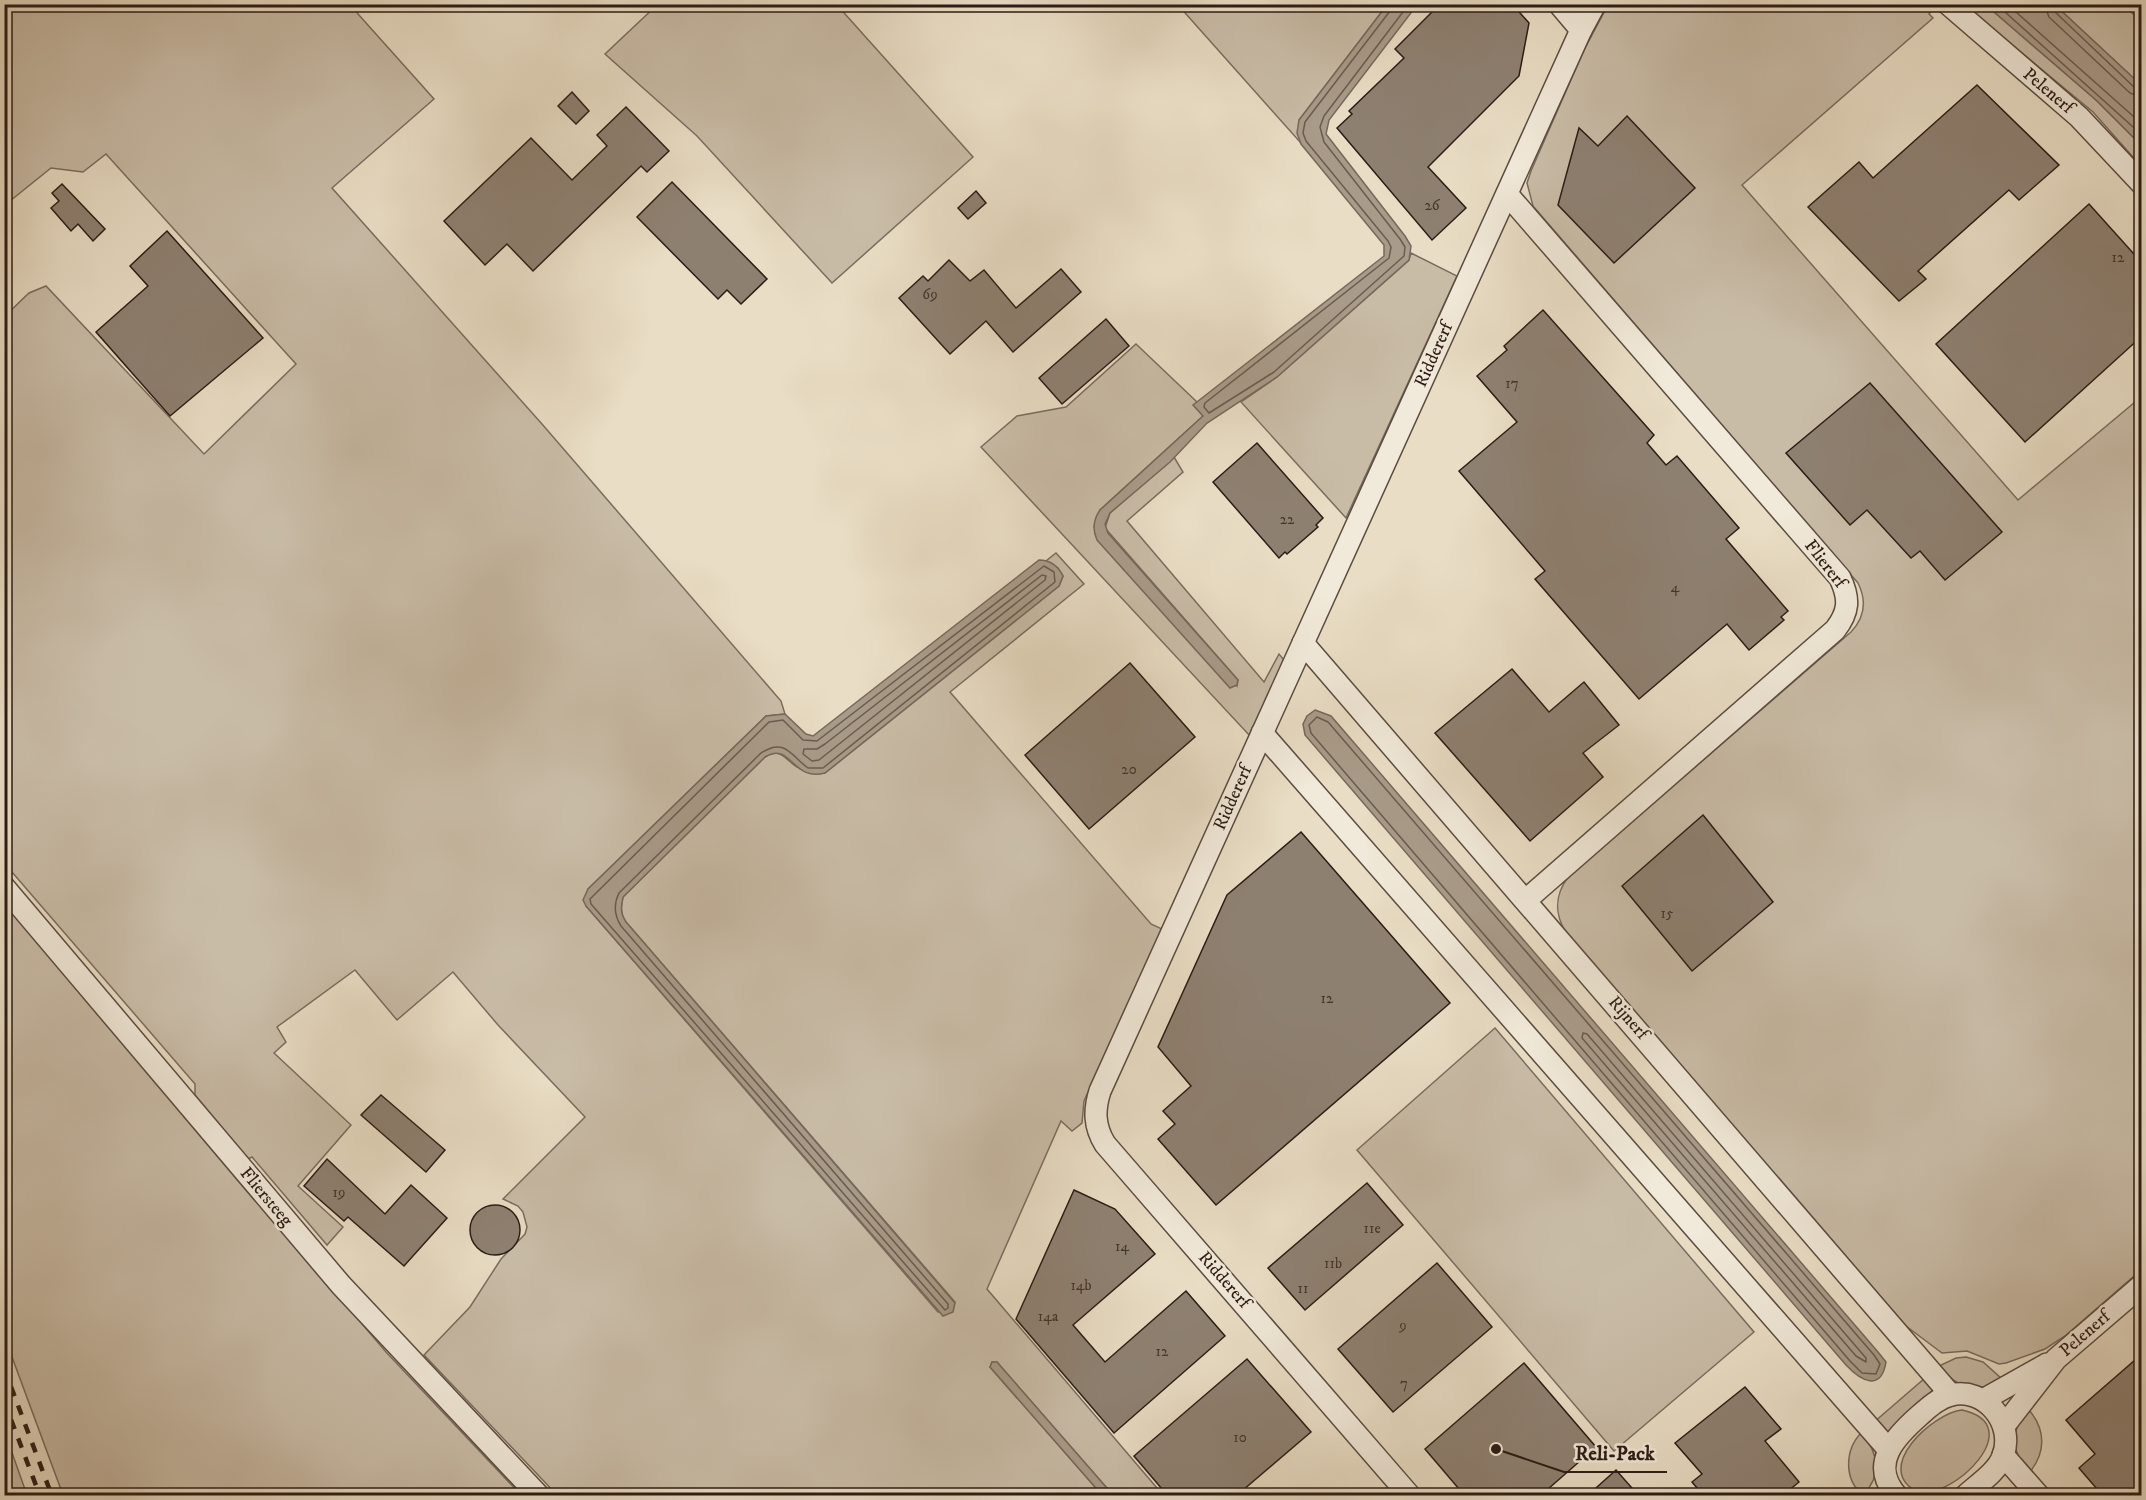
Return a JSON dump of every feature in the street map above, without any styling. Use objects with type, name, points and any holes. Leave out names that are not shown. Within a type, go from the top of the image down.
[{"type":"street","points":[[1559,4],[1581,30],[1595,4]]},
{"type":"street","name":"Pelenerf","points":[[1948,4],[2079,117],[2142,184]]},
{"type":"street","name":"Riddererf","points":[[1410,1496],[1105,1144],[1097,1128],[1096,1108],[1100,1091],[1581,30]]},
{"type":"street","name":"Fliererf","points":[[1507,194],[1840,578],[1847,593],[1848,605],[1844,619],[1835,630],[1527,900]]},
{"type":"street","name":"Rijnerf","points":[[1303,643],[1952,1395]]},
{"type":"street","points":[[1262,733],[1888,1450]]},
{"type":"street","name":"Fliersteeg","points":[[4,887],[341,1285],[539,1496]]},
{"type":"street","name":"Pelenerf","points":[[2004,1426],[2056,1359],[2142,1284]]},
{"type":"street","name":"Pelenerf","points":[[1983,1400],[2056,1359]]},
{"type":"street","points":[[1887,1491],[1885,1468],[1888,1450],[1898,1434],[1935,1402],[1952,1395],[1970,1395],[1983,1400],[1999,1415],[2004,1426],[2003,1455],[1994,1470],[1965,1496]]},
{"type":"street","points":[[2003,1455],[2039,1496]]},
{"type":"shaded area","points":[[5,5],[350,5],[434,99],[332,188],[542,424],[781,701],[785,714],[766,716],[588,889],[586,906],[938,1312],[955,1302],[626,922],[622,910],[623,897],[765,757],[770,754],[779,754],[800,769],[825,773],[1059,586],[1063,576],[1058,568],[1046,561],[1056,553],[1084,584],[950,692],[1151,924],[1162,929],[1084,1101],[1082,1123],[1072,1131],[1061,1121],[987,1289],[1163,1495],[1113,1495],[997,1362],[992,1362],[990,1367],[1102,1495],[557,1495],[424,1355],[470,1307],[501,1259],[525,1234],[527,1227],[523,1212],[518,1206],[503,1199],[585,1117],[498,1025],[453,972],[397,1020],[355,970],[277,1027],[286,1042],[274,1053],[351,1125],[298,1186],[343,1227],[327,1245],[252,1157],[248,1159],[195,1095],[195,1084],[5,864],[5,316],[29,293],[46,286],[204,454],[296,364],[106,154],[83,172],[51,168],[5,205]]},
{"type":"shaded area","points":[[657,5],[837,5],[973,157],[832,283],[697,136],[605,54]]},
{"type":"shaded area","points":[[1178,5],[1387,5],[1299,120],[1300,142]]},
{"type":"shaded area","points":[[1608,5],[1931,5],[1934,7],[1929,14],[1933,18],[1742,185],[2018,500],[2141,397],[2141,1270],[2065,1336],[2045,1349],[2006,1363],[1999,1364],[1967,1351],[1942,1353],[1906,1326],[1561,924],[1558,897],[1568,877],[1851,632],[1859,621],[1863,609],[1863,596],[1858,583],[1533,206],[1527,183],[1531,171],[1584,50]]},
{"type":"shaded area","points":[[1964,5],[1986,5],[2096,100],[2141,145],[2141,166],[2093,112]]},
{"type":"shaded area","points":[[2055,5],[2124,5],[2141,22],[2141,85]]},
{"type":"shaded area","points":[[1411,253],[1457,276],[1346,518],[1241,402],[1277,377],[1409,260]]},
{"type":"shaded area","points":[[1136,344],[1197,402],[1194,405],[1203,416],[1100,510],[1094,527],[1237,686],[1238,680],[1105,528],[1110,513],[1174,457],[1183,472],[1127,521],[1264,682],[1279,654],[1284,660],[1250,736],[981,447],[1017,416],[1066,407]]},
{"type":"shaded area","points":[[5,904],[386,1352],[521,1495],[63,1495],[5,1338]]},
{"type":"shaded area","points":[[1495,1028],[1754,1332],[1614,1451],[1357,1150]]},
{"type":"shaded area","points":[[1966,1357],[1983,1362],[2002,1379],[1984,1387],[1968,1387],[1953,1380],[1939,1366],[1956,1358]]},
{"type":"shaded area","points":[[1925,1378],[1937,1390],[1885,1435],[1873,1423]]},
{"type":"shaded area","points":[[1962,1410],[1981,1418],[1989,1430],[1987,1445],[1979,1460],[1949,1485],[1933,1491],[1918,1492],[1905,1482],[1901,1470],[1904,1457],[1923,1431],[1950,1413]]},
{"type":"shaded area","points":[[2029,1410],[2039,1425],[2042,1442],[2039,1458],[2029,1473],[2018,1457],[2014,1441],[2018,1426]]},
{"type":"shaded area","points":[[1862,1432],[1872,1448],[1876,1464],[1874,1479],[1863,1495],[1852,1481],[1849,1465],[1852,1447]]},
{"type":"shaded area","points":[[5,1433],[27,1495],[5,1495]]},
{"type":"water","points":[[1387,5],[1417,5],[1329,120],[1326,134],[1405,236],[1411,246],[1409,260],[1277,377],[1207,423],[1170,462],[1110,513],[1105,524],[1108,533],[1238,680],[1237,685],[1230,688],[1097,540],[1094,532],[1095,521],[1100,510],[1203,416],[1193,405],[1384,256],[1384,245],[1301,144],[1297,133],[1299,120]]},
{"type":"water","points":[[1986,5],[2055,5],[2141,85],[2141,145],[2096,100]]},
{"type":"water","points":[[1039,560],[1051,562],[1059,569],[1063,576],[1059,586],[825,773],[805,772],[781,754],[774,753],[765,757],[623,897],[622,904],[622,913],[626,922],[955,1303],[953,1312],[943,1316],[583,900],[588,889],[766,716],[785,714],[806,734],[813,736]]},
{"type":"water","points":[[1315,710],[1331,716],[1878,1352],[1886,1362],[1880,1377],[1870,1381],[1864,1379],[1846,1365],[1305,735],[1303,724],[1307,716]]},
{"type":"water","points":[[992,1362],[997,1362],[1113,1495],[1102,1495],[990,1367]]},
{"type":"building","points":[[1440,4],[1512,4],[1529,23],[1519,76],[1428,167],[1466,208],[1432,240],[1337,128],[1352,114],[1349,111],[1404,58],[1395,49]]},
{"type":"building","points":[[1977,85],[2059,165],[2019,200],[2009,190],[1918,271],[1926,279],[1899,301],[1808,207],[1859,162],[1873,178]]},
{"type":"building","points":[[572,92],[589,111],[576,124],[558,106]]},
{"type":"building","points":[[626,107],[669,151],[647,172],[641,166],[533,271],[507,244],[485,265],[444,221],[531,138],[572,180],[607,146],[597,135]]},
{"type":"building","points":[[1627,116],[1695,188],[1614,263],[1558,205],[1579,128],[1598,146]]},
{"type":"building","points":[[672,182],[767,279],[741,304],[727,290],[718,299],[637,217]]},
{"type":"building","points":[[62,184],[105,229],[93,241],[78,224],[71,231],[51,208],[59,201],[52,193]]},
{"type":"building","points":[[976,191],[986,203],[968,219],[958,208]]},
{"type":"building","points":[[2089,204],[2142,263],[2142,336],[2025,442],[1936,344]]},
{"type":"building","points":[[167,231],[263,338],[170,416],[96,332],[148,286],[130,266]]},
{"type":"building","points":[[949,260],[970,281],[984,270],[1016,308],[1061,269],[1081,292],[1013,352],[986,321],[950,354],[899,298],[923,276],[928,281]]},
{"type":"building","points":[[1543,310],[1654,435],[1647,443],[1666,465],[1677,456],[1739,528],[1726,539],[1788,611],[1781,617],[1784,620],[1749,650],[1727,624],[1639,699],[1535,579],[1545,571],[1459,471],[1517,422],[1477,376],[1507,350],[1504,346]]},
{"type":"building","points":[[1106,319],[1129,346],[1062,404],[1039,378]]},
{"type":"building","points":[[1870,383],[2002,532],[1945,580],[1920,551],[1911,558],[1867,510],[1850,525],[1786,453]]},
{"type":"building","points":[[1257,443],[1323,518],[1316,525],[1318,527],[1287,554],[1285,552],[1279,558],[1213,482]]},
{"type":"building","points":[[1130,663],[1195,737],[1089,829],[1025,755]]},
{"type":"building","points":[[1512,669],[1549,712],[1584,682],[1619,725],[1583,753],[1603,777],[1530,841],[1435,733]]},
{"type":"building","points":[[1703,815],[1773,902],[1692,971],[1622,886]]},
{"type":"building","points":[[1301,832],[1450,1003],[1216,1205],[1158,1139],[1175,1124],[1163,1111],[1191,1086],[1158,1047],[1227,895]]},
{"type":"building","points":[[381,1095],[445,1150],[426,1172],[361,1115]]},
{"type":"building","points":[[327,1159],[385,1214],[411,1185],[447,1218],[404,1266],[348,1217],[344,1221],[304,1186]]},
{"type":"building","points":[[1367,1183],[1403,1225],[1305,1310],[1268,1268]]},
{"type":"building","points":[[1074,1190],[1115,1209],[1155,1254],[1073,1325],[1105,1362],[1186,1291],[1225,1336],[1114,1433],[1016,1319]]},
{"type":"building","points":[[490,1205],[500,1205],[513,1212],[520,1225],[520,1235],[513,1248],[500,1255],[490,1255],[481,1251],[474,1244],[470,1235],[470,1225],[474,1216],[481,1209]]},
{"type":"building","points":[[1437,1263],[1492,1327],[1393,1412],[1338,1349]]},
{"type":"building","points":[[2142,1354],[2142,1496],[2103,1496],[2079,1468],[2095,1454],[2066,1420]]},
{"type":"building","points":[[1247,1359],[1311,1432],[1236,1496],[1168,1496],[1134,1456]]},
{"type":"building","points":[[1524,1363],[1596,1447],[1540,1496],[1465,1496],[1425,1449]]},
{"type":"building","points":[[1745,1387],[1781,1429],[1765,1441],[1799,1482],[1782,1496],[1704,1496],[1692,1482],[1702,1474],[1675,1443]]},
{"type":"building","points":[[1616,1470],[1639,1496],[1587,1496]]},
{"type":"railway","points":[[4,1368],[52,1496]]},
{"type":"railway","points":[[4,1401],[40,1496]]},
{"type":"place","name":"Reli-Pack","points":[[1496,1449]]}]
